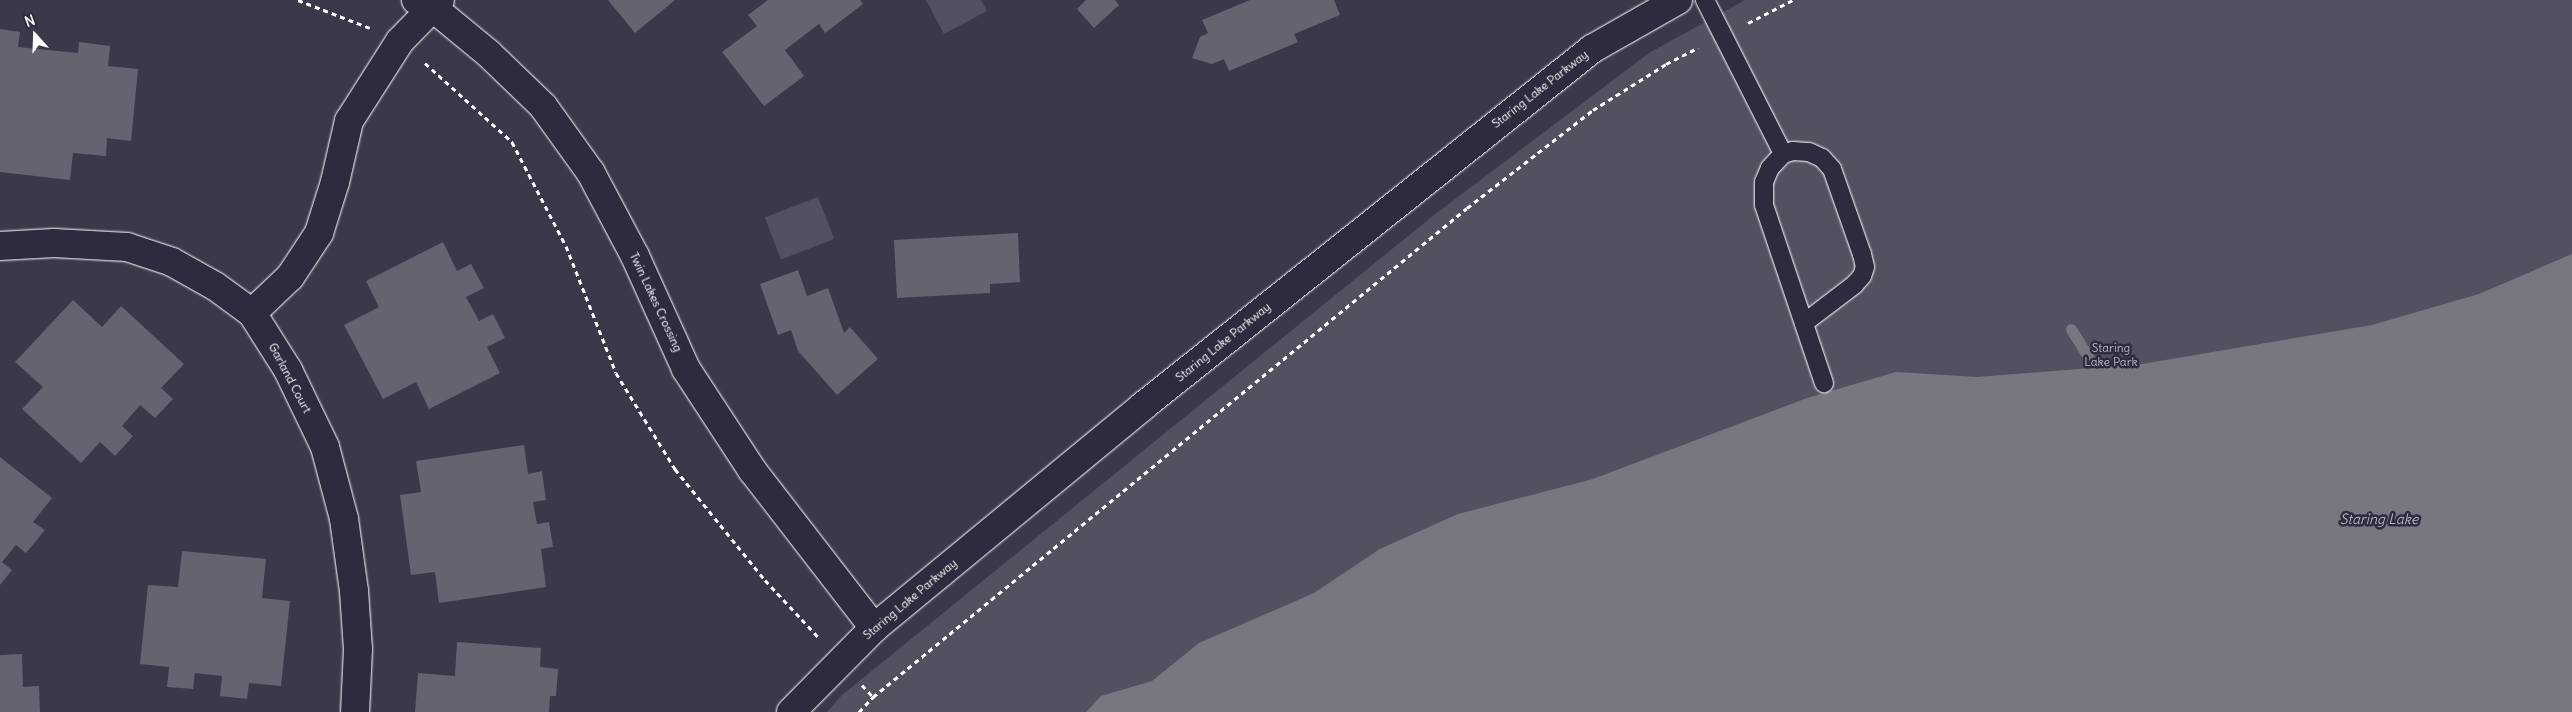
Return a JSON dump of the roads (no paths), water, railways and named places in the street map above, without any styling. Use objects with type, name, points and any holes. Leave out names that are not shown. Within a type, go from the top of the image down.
[{"type":"street","name":"Staring Lake Parkway","points":[[791,712],[874,628],[1143,406],[1492,126],[1592,49],[1678,0]]},
{"type":"street","name":"Twin Lakes Crossing","points":[[429,2],[489,54],[543,106],[591,173],[635,256],[686,369],[752,470],[874,628]]},
{"type":"street","points":[[252,313],[290,277],[319,233],[335,182],[349,121],[400,41],[429,2]]},
{"type":"street","name":"Garland Court","points":[[0,246],[54,243],[127,247],[172,262],[215,286],[252,313],[288,370],[325,447],[344,518],[354,591],[358,649],[355,712]]},
{"type":"lane","points":[[1705,0],[1783,154]]},
{"type":"lane","points":[[1804,323],[1854,285],[1862,276],[1865,267],[1832,169],[1822,158],[1808,152],[1793,151],[1783,154],[1770,168],[1764,182],[1764,205],[1824,383]]},
{"type":"water","name":"Staring Lake","points":[[2572,254],[2572,712],[1086,712],[1101,696],[1152,681],[1199,643],[1314,593],[1380,549],[1458,514],[1593,479],[1807,398],[1896,372],[1977,377],[2142,364],[2372,325],[2479,294]]},
{"type":"waterway","points":[[2071,329],[2103,381]]},
{"type":"park label","name":"Staring Lake Park","points":[[2111,355]]}]
